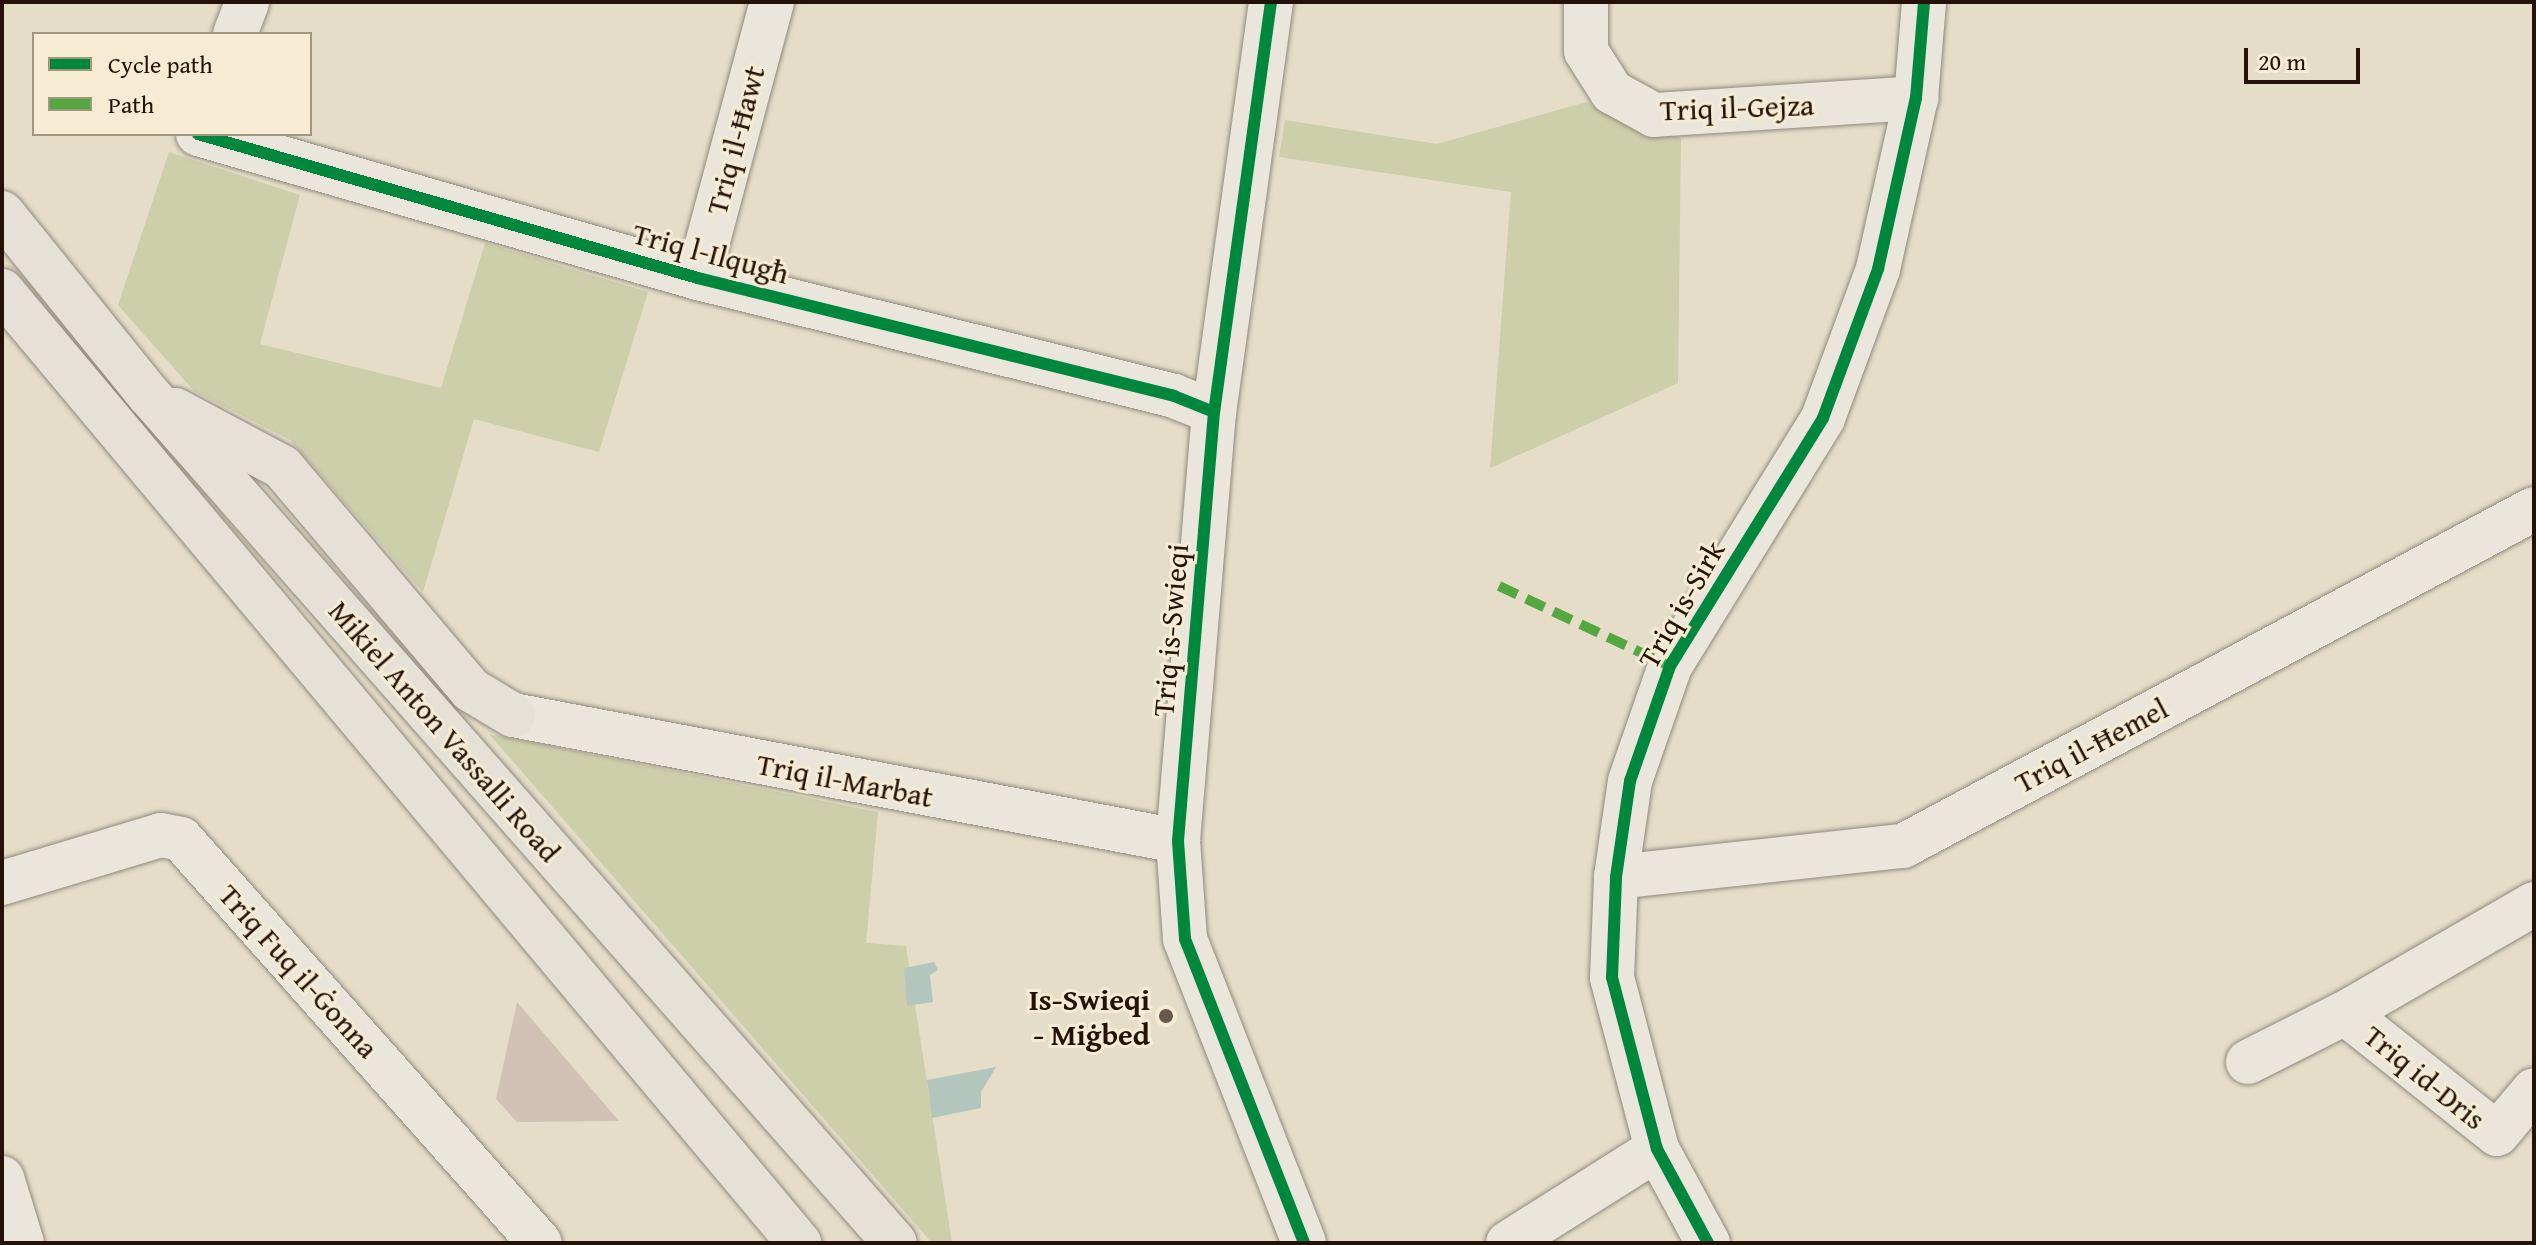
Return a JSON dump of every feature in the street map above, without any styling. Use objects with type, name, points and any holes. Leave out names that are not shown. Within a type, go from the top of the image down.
[{"type":"highway","name":"Mikiel Anton Vassalli Road","points":[[2,213],[149,395],[895,1243]]},
{"type":"highway","name":"Mikiel Anton Vassalli Road","points":[[2,291],[799,1243]]},
{"type":"highway","points":[[149,395],[282,467],[471,690],[513,715]]},
{"type":"street","points":[[236,32],[247,2]]},
{"type":"street","name":"Triq il-Ħawt","points":[[698,278],[772,2]]},
{"type":"street","name":"Triq is-Swieqi","points":[[1271,2],[1214,412],[1178,841],[1185,939],[1304,1243]]},
{"type":"street","name":"Triq il-Gejza","points":[[1586,2],[1586,51],[1612,92],[1654,115],[1916,98]]},
{"type":"street","name":"Triq is-Sirk","points":[[1708,1243],[1657,1149],[1612,978],[1616,877],[1630,781],[1670,666],[1823,418],[1878,269],[1916,98],[1924,2]]},
{"type":"street","name":"Triq l-Ilqugħ","points":[[201,136],[698,278],[1174,396],[1214,412]]},
{"type":"street","name":"Triq il-Ħemel","points":[[1616,877],[1903,846],[2534,509]]},
{"type":"street","name":"Triq il-Marbat","points":[[513,715],[1178,841]]},
{"type":"street","name":"Triq Fuq il-Ġonna","points":[[2,883],[161,835],[181,839],[540,1243]]},
{"type":"street","name":"Triq id-Dris","points":[[2248,1062],[2345,1013],[2534,904]]},
{"type":"street","name":"Triq id-Dris","points":[[2345,1013],[2497,1134],[2534,1090]]},
{"type":"street","points":[[1508,1243],[1657,1149]]},
{"type":"street","points":[[2,1178],[22,1243]]},
{"type":"green space","points":[[1586,102],[1614,118],[1681,138],[1678,383],[1490,468],[1511,192],[1279,157],[1285,120],[1437,144]]},
{"type":"green space","points":[[169,152],[300,195],[260,344],[441,388],[485,243],[648,292],[599,452],[474,419],[423,592],[290,440],[194,391],[118,305]]},
{"type":"green space","points":[[489,734],[878,812],[866,943],[906,946],[952,1243],[932,1243]]},
{"type":"shaded area","points":[[934,962],[938,970],[930,975],[933,1002],[907,1006],[904,968]]},
{"type":"shaded area","points":[[996,1067],[981,1092],[981,1108],[932,1118],[927,1080]]},
{"type":"building","points":[[517,1002],[619,1121],[517,1122],[496,1099]]},
{"type":"marked path","points":[[1499,586],[1670,666]]},
{"type":"cycle path","points":[[1271,2],[1214,412],[1178,841],[1185,939],[1304,1243]]},
{"type":"cycle path","points":[[1708,1243],[1657,1149],[1612,978],[1616,877],[1630,781],[1670,666],[1823,418],[1878,269],[1916,98],[1924,2]]},
{"type":"cycle path","points":[[205,136],[698,278],[1174,396],[1214,412]]},
{"type":"place","name":"Is-Swieqi - Miġbed","points":[[1166,1016]]}]
